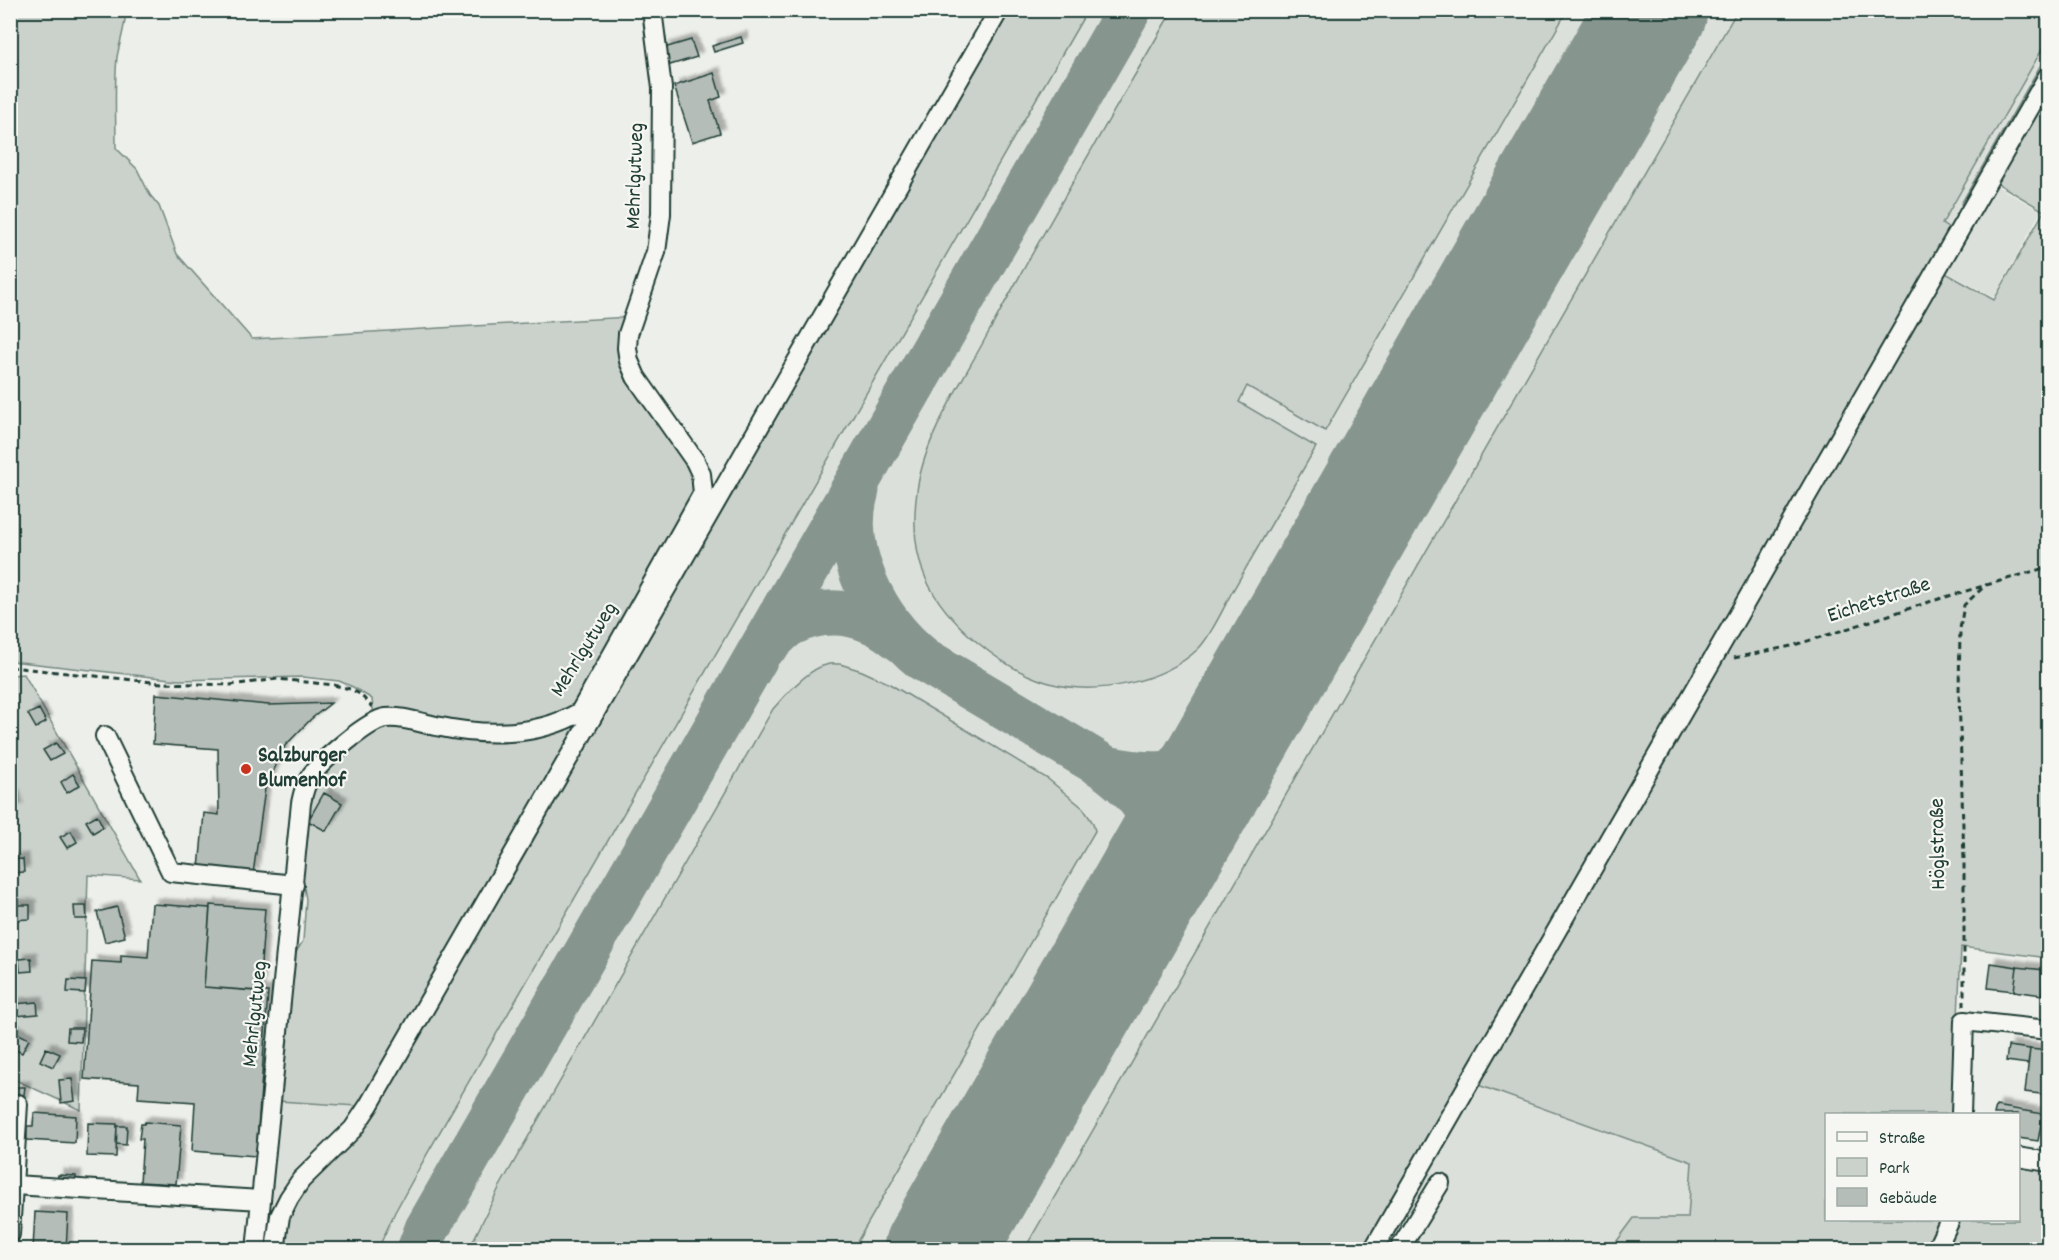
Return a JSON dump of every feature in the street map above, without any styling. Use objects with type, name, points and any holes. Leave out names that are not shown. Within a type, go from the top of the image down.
[{"type":"street","name":"Mehrlgutweg","points":[[256,1250],[301,803],[310,776],[336,750],[364,729],[385,718],[493,734],[554,725],[586,715],[703,493],[702,474],[636,376],[629,362],[627,348],[632,321],[656,252],[661,214],[662,88],[652,10]]},
{"type":"street","points":[[275,1250],[280,1216],[289,1198],[301,1180],[353,1129],[369,1105],[586,715],[999,10]]},
{"type":"street","points":[[1374,1250],[1715,661],[2049,76]]},
{"type":"street","points":[[105,736],[171,872],[294,885]]},
{"type":"street","points":[[1961,1113],[1964,1021],[2049,1030]]},
{"type":"street","points":[[10,1234],[15,1185],[18,1104]]},
{"type":"street","points":[[2020,1157],[2049,1162]]},
{"type":"street","points":[[1399,1250],[1440,1183]]},
{"type":"street","points":[[15,1185],[261,1200]]},
{"type":"street","points":[[1936,1250],[1950,1221]]},
{"type":"path","name":"Eichetstraße","points":[[1715,661],[1813,639],[1987,584],[2049,567]]},
{"type":"path","name":"Höglstraße","points":[[1964,1021],[1960,629],[1964,605],[1987,584]]},
{"type":"path","points":[[10,667],[162,684],[230,685],[278,679],[334,685],[360,694],[385,718]]},
{"type":"shaded area","points":[[993,11],[2048,11],[2048,83],[1992,183],[2041,211],[1994,298],[1943,270],[1379,1249],[268,1250],[279,1101],[357,1106]]},
{"type":"shaded area","points":[[1478,1085],[1692,1162],[1688,1218],[1634,1218],[1611,1249],[1381,1250]]},
{"type":"green space","points":[[10,11],[126,11],[116,68],[116,148],[137,169],[150,195],[159,206],[177,254],[252,339],[629,317],[623,336],[686,453],[700,493],[582,719],[357,1106],[279,1101],[296,952],[303,941],[306,899],[302,877],[310,793],[318,777],[349,748],[375,730],[372,699],[339,681],[303,677],[179,680],[11,661]]},
{"type":"green space","points":[[1004,11],[1087,11],[427,1154],[395,1212],[378,1249],[281,1250],[282,1228],[296,1195],[357,1131]]},
{"type":"green space","points":[[1172,11],[1567,11],[1325,431],[1247,386],[1239,402],[1316,447],[1203,644],[1183,661],[1166,671],[1146,678],[1105,687],[1065,686],[1046,682],[1011,666],[977,642],[947,612],[926,579],[919,558],[915,524],[917,491],[927,451],[954,393]]},
{"type":"green space","points":[[1737,11],[2048,11],[2048,39],[1942,224],[1952,231],[1366,1249],[1024,1250]]},
{"type":"green space","points":[[2048,52],[2048,67],[1968,208],[1961,204]]},
{"type":"green space","points":[[2048,88],[2048,958],[1961,947],[1954,1113],[1825,1113],[1825,1221],[2020,1221],[2020,1161],[2048,1166],[2048,1249],[1825,1250],[1801,1244],[1793,1250],[1611,1249],[1634,1218],[1688,1218],[1692,1162],[1478,1085],[1944,272],[1994,300],[2044,211],[1995,182]]},
{"type":"green space","points":[[840,664],[888,683],[1048,779],[1083,808],[1093,823],[1095,831],[853,1249],[469,1249],[499,1188],[773,709],[797,683],[819,667]]},
{"type":"green space","points":[[24,674],[140,879],[88,875],[81,1110],[11,1078],[10,675]]},
{"type":"building","points":[[741,37],[743,43],[714,52],[712,46]]},
{"type":"building","points":[[691,40],[697,57],[670,65],[664,48]]},
{"type":"building","points":[[714,73],[721,97],[710,101],[720,133],[692,142],[674,86]]},
{"type":"building","name":"Salzburger Blumenhof","points":[[156,694],[269,705],[331,703],[311,719],[285,746],[265,789],[253,874],[199,869],[204,813],[219,815],[218,749],[153,744]]},
{"type":"building","points":[[39,709],[46,722],[36,728],[28,714]]},
{"type":"building","points":[[56,743],[63,754],[50,761],[43,750]]},
{"type":"building","points":[[73,774],[80,785],[67,793],[61,782]]},
{"type":"building","points":[[324,793],[342,803],[326,831],[308,821]]},
{"type":"building","points":[[10,795],[14,795],[17,809],[10,811]]},
{"type":"building","points":[[97,815],[103,827],[93,833],[86,821]]},
{"type":"building","points":[[71,831],[77,842],[67,848],[60,837]]},
{"type":"building","points":[[23,859],[24,872],[10,873],[10,860]]},
{"type":"building","points":[[152,904],[210,908],[204,987],[268,992],[256,1156],[192,1151],[195,1102],[138,1098],[139,1083],[84,1079],[92,961],[121,963],[121,955],[148,957]]},
{"type":"building","points":[[10,905],[30,905],[30,919],[11,920]]},
{"type":"building","points":[[210,905],[265,909],[259,991],[204,987]]},
{"type":"building","points":[[74,906],[86,906],[87,919],[75,919]]},
{"type":"building","points":[[117,907],[125,937],[105,942],[97,912]]},
{"type":"building","points":[[31,958],[32,971],[20,972],[19,959]]},
{"type":"building","points":[[1991,963],[2017,967],[2014,991],[1988,988]]},
{"type":"building","points":[[2017,967],[2045,970],[2042,995],[2014,991]]},
{"type":"building","points":[[2045,970],[2048,970],[2048,994],[2042,994]]},
{"type":"building","points":[[68,980],[86,981],[85,993],[67,992]]},
{"type":"building","points":[[37,1002],[38,1014],[15,1016],[14,1004]]},
{"type":"building","points":[[68,1028],[82,1028],[81,1042],[67,1041]]},
{"type":"building","points":[[11,1030],[29,1039],[22,1053],[10,1047]]},
{"type":"building","points":[[2008,1046],[2030,1049],[2028,1064],[2006,1061]]},
{"type":"building","points":[[46,1048],[60,1054],[53,1067],[40,1061]]},
{"type":"building","points":[[2030,1049],[2048,1051],[2048,1095],[2025,1092]]},
{"type":"building","points":[[72,1079],[75,1101],[61,1103],[59,1080]]},
{"type":"building","points":[[15,1087],[25,1087],[23,1103],[14,1102]]},
{"type":"building","points":[[1996,1106],[2043,1114],[2038,1141],[2020,1138],[2020,1113],[1994,1113]]},
{"type":"building","points":[[34,1113],[76,1116],[75,1143],[27,1140],[27,1126],[33,1126]]},
{"type":"building","points":[[145,1122],[181,1125],[176,1184],[140,1182],[143,1139],[139,1139],[141,1124]]},
{"type":"building","points":[[88,1123],[117,1124],[116,1157],[87,1156]]},
{"type":"building","points":[[117,1126],[127,1126],[126,1145],[116,1144]]},
{"type":"building","points":[[58,1175],[76,1176],[75,1187],[57,1186]]},
{"type":"building","points":[[35,1212],[68,1214],[66,1250],[33,1249]]},
{"type":"taxiway","points":[[419,1250],[427,1229],[1129,10]]},
{"type":"taxiway","points":[[857,490],[853,513],[853,537],[858,560],[866,583],[890,625],[923,659],[1106,768],[1121,780],[1141,801],[1152,824],[1157,872]]},
{"type":"taxiway","points":[[767,644],[792,623],[806,617],[835,613],[849,614],[876,623],[901,640]]},
{"type":"taxiway","points":[[1106,768],[1149,774],[1176,772],[1203,762],[1219,752],[1239,730]]},
{"type":"runway","points":[[939,1250],[1652,10]]},
{"type":"place","name":"Salzburger Blumenhof","points":[[246,769]]}]
